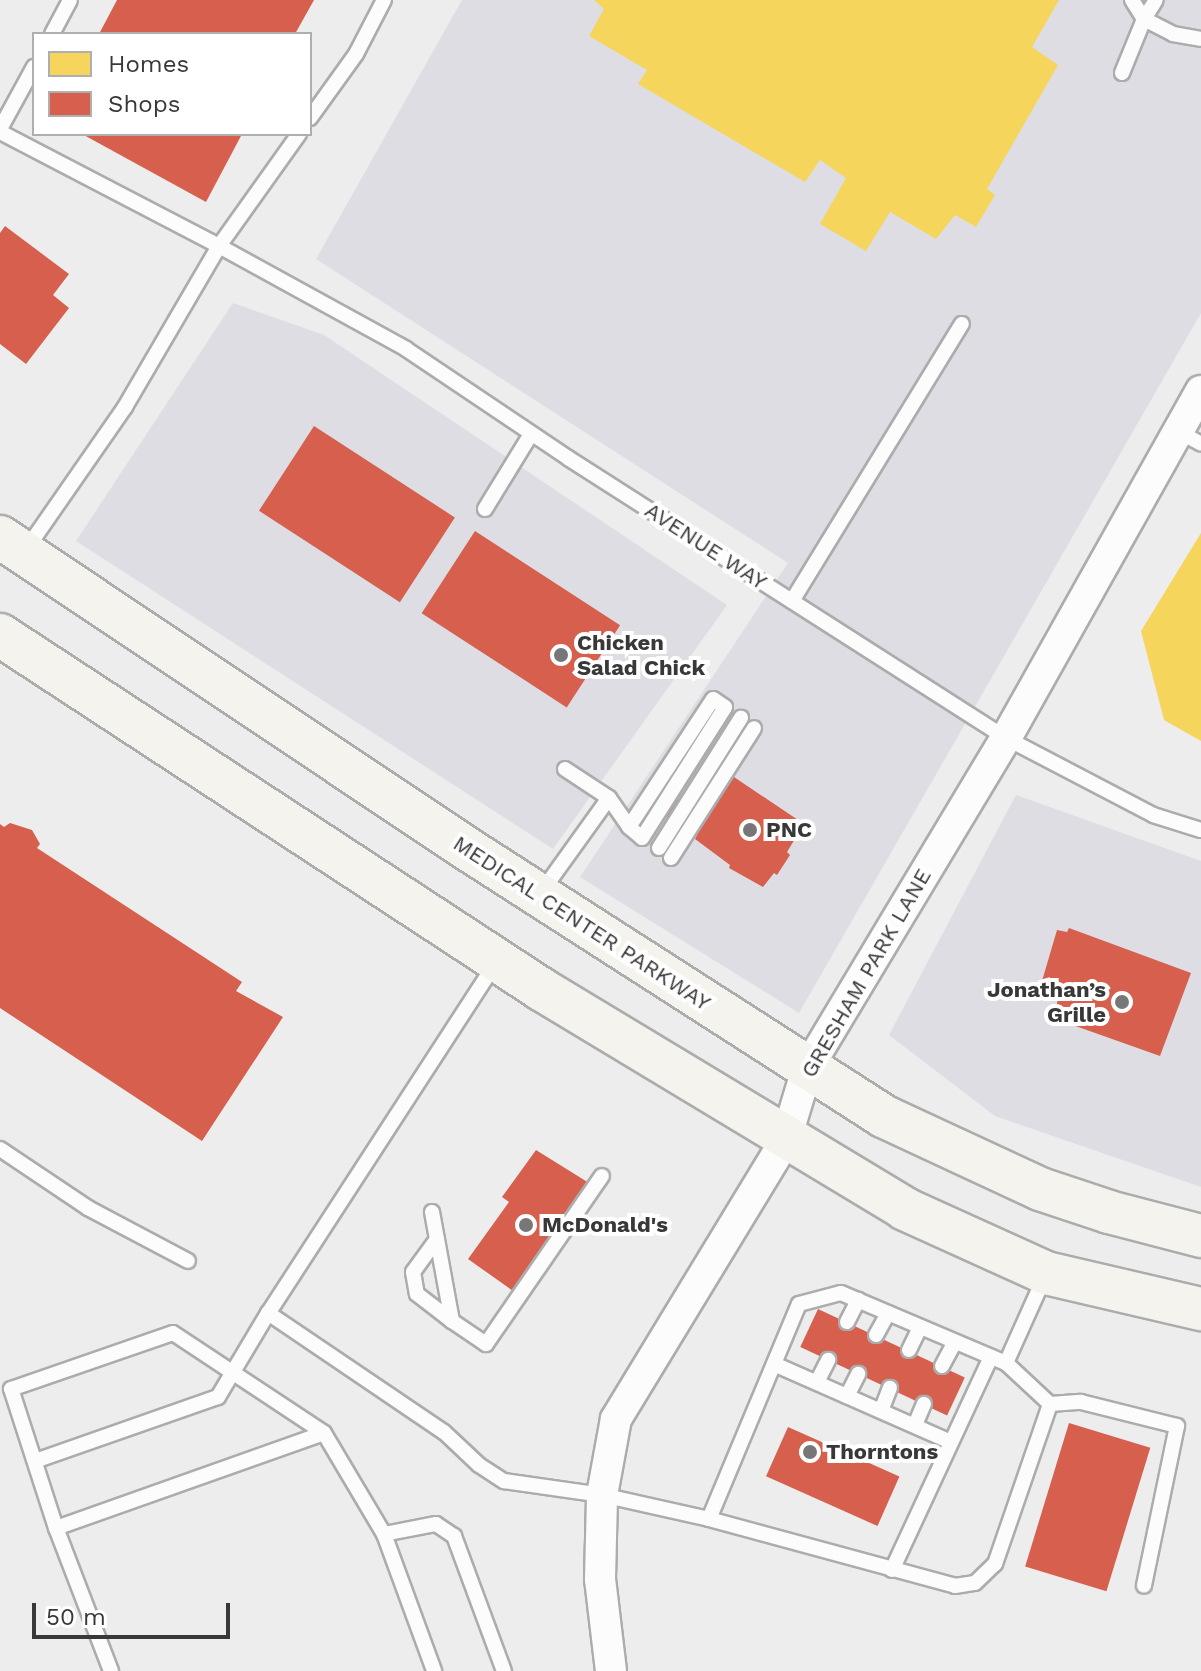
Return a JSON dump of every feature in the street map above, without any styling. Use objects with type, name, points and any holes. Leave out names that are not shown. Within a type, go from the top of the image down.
[{"type":"main road","name":"MEDICAL CENTER PARKWAY","points":[[12,545],[883,1116],[1040,1189],[1109,1212],[1201,1236]]},
{"type":"main road","points":[[0,635],[497,961],[905,1209],[1046,1273],[1201,1309]]},
{"type":"street","name":"GRESHAM PARK LANE","points":[[611,1671],[600,1579],[602,1495],[616,1419],[786,1139],[807,1069],[1189,437],[1201,391]]},
{"type":"lane","points":[[53,32],[70,0]]},
{"type":"lane","points":[[312,115],[356,54],[384,0]]},
{"type":"lane","points":[[1132,0],[1144,19],[1173,34],[1201,39]]},
{"type":"lane","points":[[1122,73],[1144,19],[1156,0]]},
{"type":"lane","points":[[0,131],[32,71]]},
{"type":"lane","name":"AVENUE WAY","points":[[0,131],[406,349],[531,434],[1006,738],[1153,815],[1201,830]]},
{"type":"lane","points":[[12,545],[125,407],[219,246],[298,136]]},
{"type":"lane","points":[[792,601],[962,324]]},
{"type":"lane","points":[[485,509],[531,434]]},
{"type":"lane","points":[[565,769],[609,798],[629,827],[642,838],[725,707],[713,699],[629,827]]},
{"type":"lane","points":[[741,718],[665,853],[754,728]]},
{"type":"lane","points":[[540,894],[609,798]]},
{"type":"lane","points":[[35,1461],[218,1397],[268,1313],[497,961]]},
{"type":"lane","points":[[0,1149],[88,1208],[188,1261]]},
{"type":"lane","points":[[437,1239],[413,1272],[417,1294],[486,1344],[602,1176]]},
{"type":"lane","points":[[432,1212],[452,1321]]},
{"type":"lane","points":[[1006,1363],[1046,1273]]},
{"type":"lane","points":[[709,1519],[799,1304],[841,1293],[1006,1363],[1050,1404],[1081,1402],[1177,1426],[1144,1586]]},
{"type":"lane","points":[[847,1322],[858,1300]]},
{"type":"lane","points":[[268,1313],[444,1432],[479,1465],[504,1481],[602,1495],[709,1519],[955,1586],[975,1583],[995,1564],[1050,1404]]},
{"type":"lane","points":[[876,1335],[888,1313]]},
{"type":"lane","points":[[909,1350],[920,1327]]},
{"type":"lane","points":[[111,1671],[56,1528],[11,1389],[173,1333],[324,1433],[384,1534],[434,1671]]},
{"type":"lane","points":[[942,1366],[955,1342]]},
{"type":"lane","points":[[892,1570],[991,1357]]},
{"type":"lane","points":[[817,1382],[828,1360]]},
{"type":"lane","points":[[774,1364],[951,1442]]},
{"type":"lane","points":[[847,1396],[858,1374]]},
{"type":"lane","points":[[881,1411],[890,1388]]},
{"type":"lane","points":[[915,1425],[924,1404]]},
{"type":"lane","points":[[56,1528],[324,1433]]},
{"type":"lane","points":[[384,1534],[436,1524],[454,1536],[504,1671]]},
{"type":"shaded area","points":[[462,0],[1201,0],[1201,313],[799,1013],[580,877],[788,563],[316,259]]},
{"type":"shaded area","points":[[233,303],[324,335],[727,605],[553,849],[76,541]]},
{"type":"shaded area","points":[[1016,795],[1201,861],[1201,1187],[995,1116],[889,1035]]},
{"type":"building: Homes","points":[[594,0],[1059,0],[1032,47],[1058,65],[987,189],[995,195],[976,227],[955,215],[936,239],[890,212],[866,251],[820,224],[846,178],[820,160],[805,182],[638,84],[647,70],[589,36],[604,9]]},
{"type":"building: Homes","points":[[1201,533],[1201,741],[1164,720],[1141,631]]},
{"type":"building: Shops","points":[[117,0],[314,0],[296,32],[100,32]]},
{"type":"building: Shops","points":[[86,136],[241,136],[206,202]]},
{"type":"building: Shops","points":[[5,226],[69,274],[53,295],[69,308],[26,364],[0,344],[0,233]]},
{"type":"building: Shops","points":[[314,426],[455,517],[400,602],[259,511]]},
{"type":"building: Shops","points":[[475,531],[620,625],[567,707],[422,613]]},
{"type":"building: Shops","name":"PNC","points":[[734,777],[804,824],[777,875],[774,873],[763,887],[729,868],[730,865],[695,839],[697,835],[639,799],[650,782],[706,818]]},
{"type":"building: Shops","points":[[10,823],[32,830],[40,844],[37,848],[242,982],[236,991],[283,1017],[202,1141],[0,1008],[0,824],[4,827]]},
{"type":"building: Shops","points":[[1069,928],[1191,973],[1160,1056],[1053,1018],[1060,992],[1042,981],[1057,930],[1067,932]]},
{"type":"building: Shops","name":"McDonald's","points":[[536,1150],[589,1183],[513,1291],[468,1259],[509,1202],[502,1197]]},
{"type":"building: Shops","name":"Thorntons","points":[[818,1309],[965,1377],[947,1416],[800,1347]]},
{"type":"building: Shops","points":[[1069,1423],[1150,1448],[1106,1591],[1025,1566]]},
{"type":"building: Shops","name":"Thorntons","points":[[788,1427],[899,1477],[877,1526],[766,1476]]},
{"type":"place","name":"Chicken Salad Chick","points":[[561,655]]},
{"type":"place","name":"PNC","points":[[750,830]]},
{"type":"place","name":"Jonathan’s Grille","points":[[1122,1002]]},
{"type":"place","name":"McDonald's","points":[[526,1225]]},
{"type":"place","name":"Thorntons","points":[[810,1452]]}]
